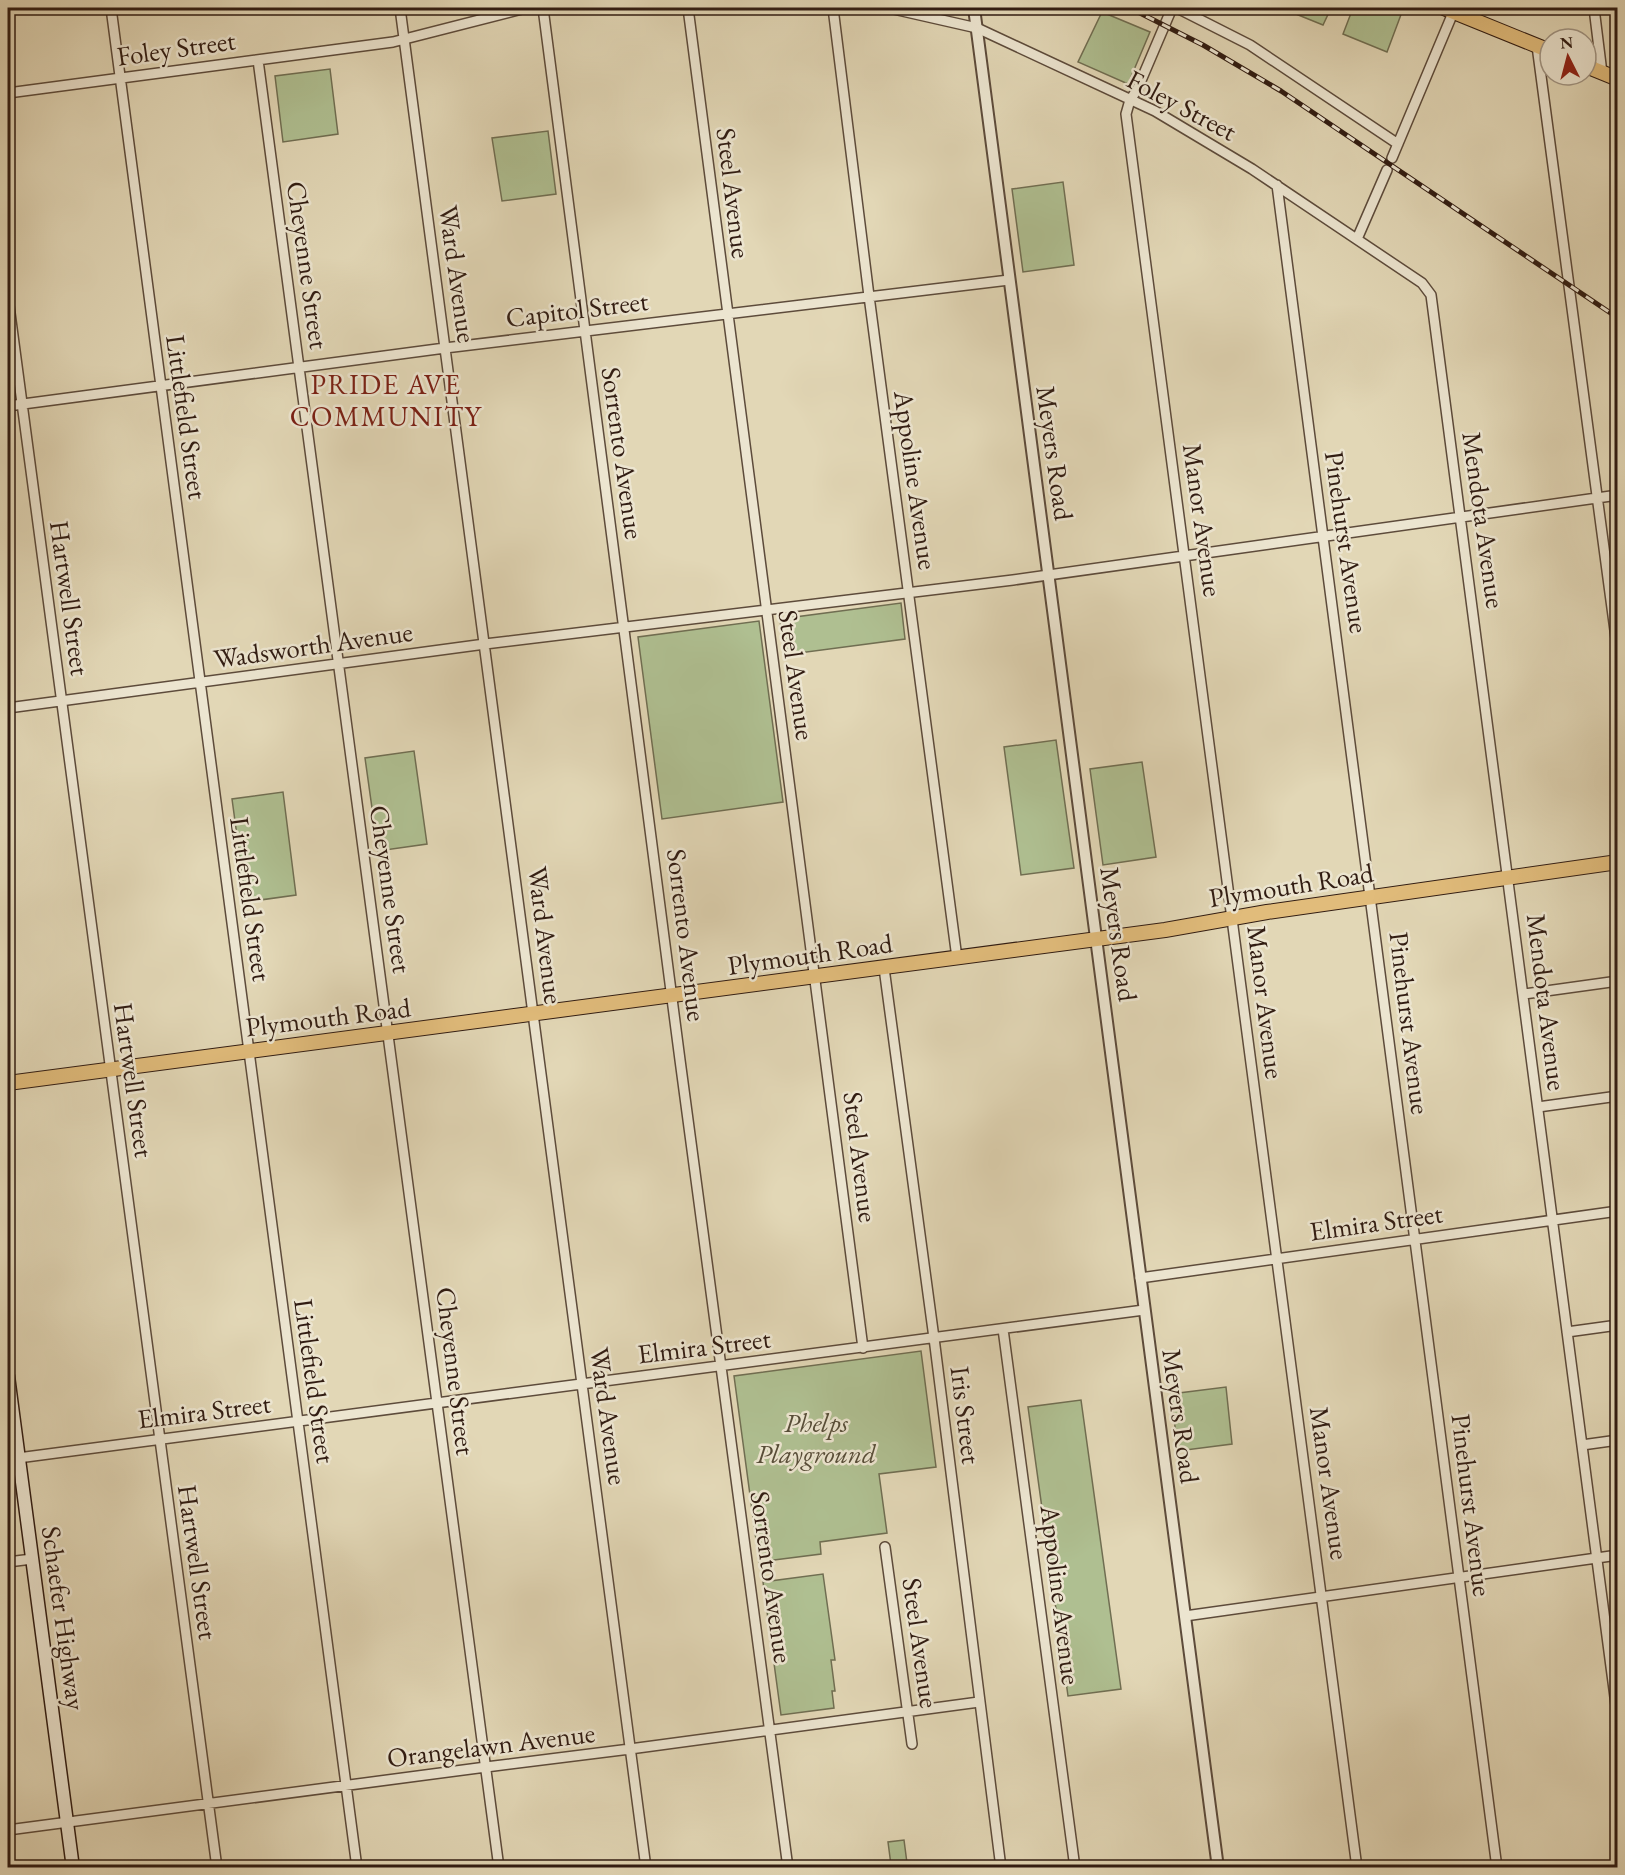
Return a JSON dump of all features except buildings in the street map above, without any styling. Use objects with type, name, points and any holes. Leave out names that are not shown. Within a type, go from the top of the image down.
[{"type":"main road","points":[[1451,9],[1538,46]]},
{"type":"main road","points":[[1598,71],[1617,79]]},
{"type":"main road","name":"Plymouth Road","points":[[8,1083],[1165,930],[1371,896],[1617,862]]},
{"type":"main road","name":"Schaefer Highway","points":[[8,1376],[8,1391],[73,1868]]},
{"type":"street","name":"Littlefield Street","points":[[111,8],[357,1868]]},
{"type":"street","name":"Ward Avenue","points":[[400,8],[646,1868]]},
{"type":"street","name":"Foley Street","points":[[8,93],[404,39],[526,8]]},
{"type":"street","name":"Sorrento Avenue","points":[[543,8],[788,1868]]},
{"type":"street","name":"Steel Avenue","points":[[688,8],[863,1348]]},
{"type":"street","name":"Appoline Avenue","points":[[833,8],[957,958]]},
{"type":"street","name":"Foley Street","points":[[889,8],[977,28],[1155,111],[1277,185],[1429,291]]},
{"type":"street","name":"Meyers Road","points":[[974,8],[1218,1868]]},
{"type":"street","name":"Manor Avenue","points":[[1172,8],[1137,90],[1130,100],[1126,114],[1357,1868]]},
{"type":"street","points":[[1178,8],[1250,45],[1398,144]]},
{"type":"street","points":[[1594,8],[1602,73]]},
{"type":"street","points":[[1392,158],[1451,9]]},
{"type":"street","name":"Cheyenne Street","points":[[258,60],[499,1868]]},
{"type":"street","points":[[1548,87],[1617,653]]},
{"type":"street","points":[[1357,239],[1387,170]]},
{"type":"street","name":"Pinehurst Avenue","points":[[1277,185],[1497,1868]]},
{"type":"street","name":"Capitol Street","points":[[8,406],[446,348],[1009,280]]},
{"type":"street","name":"Mendota Avenue","points":[[1429,291],[1509,877],[1596,1558],[1614,1670],[1617,1720]]},
{"type":"street","name":"Hartwell Street","points":[[8,298],[217,1868]]},
{"type":"street","points":[[766,610],[1048,575],[1617,495]]},
{"type":"street","name":"Wadsworth Avenue","points":[[8,708],[485,644],[766,610]]},
{"type":"street","name":"Iris Street","points":[[885,968],[1001,1868]]},
{"type":"street","points":[[1524,994],[1617,981]]},
{"type":"street","points":[[1538,1107],[1617,1096]]},
{"type":"street","name":"Elmira Street","points":[[1140,1278],[1617,1211]]},
{"type":"street","name":"Elmira Street","points":[[18,1458],[1144,1310]]},
{"type":"street","points":[[1567,1332],[1617,1325]]},
{"type":"street","name":"Appoline Avenue","points":[[1003,1329],[1075,1868]]},
{"type":"street","points":[[1582,1445],[1617,1440]]},
{"type":"street","name":"Steel Avenue","points":[[885,1547],[912,1744]]},
{"type":"street","points":[[1185,1616],[1617,1555]]},
{"type":"street","points":[[8,1562],[32,1559]]},
{"type":"street","name":"Orangelawn Avenue","points":[[8,1830],[979,1702]]},
{"type":"green space","points":[[1281,8],[1331,8],[1323,25]]},
{"type":"green space","points":[[1353,8],[1391,8],[1402,12],[1387,52],[1343,34]]},
{"type":"green space","points":[[1102,12],[1150,32],[1128,84],[1078,62]]},
{"type":"green space","points":[[330,69],[338,134],[283,142],[275,76]]},
{"type":"green space","points":[[548,131],[556,194],[502,201],[492,138]]},
{"type":"green space","points":[[1063,182],[1074,265],[1023,272],[1012,189]]},
{"type":"green space","points":[[901,603],[905,639],[784,655],[780,619]]},
{"type":"green space","points":[[759,621],[783,802],[662,819],[638,637]]},
{"type":"green space","points":[[1056,740],[1074,868],[1021,875],[1004,747]]},
{"type":"green space","points":[[414,751],[427,844],[378,851],[365,758]]},
{"type":"green space","points":[[1142,762],[1156,857],[1103,865],[1090,769]]},
{"type":"green space","points":[[283,792],[296,895],[246,902],[232,799]]},
{"type":"green space","name":"Phelps Playground","points":[[921,1351],[936,1467],[879,1474],[887,1533],[820,1542],[821,1554],[759,1562],[734,1376]]},
{"type":"green space","points":[[1226,1387],[1232,1444],[1178,1451],[1171,1394]]},
{"type":"green space","points":[[1081,1400],[1121,1689],[1068,1696],[1028,1407]]},
{"type":"green space","points":[[823,1574],[835,1660],[831,1660],[835,1691],[832,1691],[834,1708],[781,1715],[763,1582]]},
{"type":"green space","points":[[904,1840],[907,1863],[891,1865],[888,1842]]},
{"type":"railway","points":[[1130,8],[1203,45],[1281,91],[1618,318]]},
{"type":"district","name":"PRIDE AVE COMMUNITY","points":[[386,400]]}]
